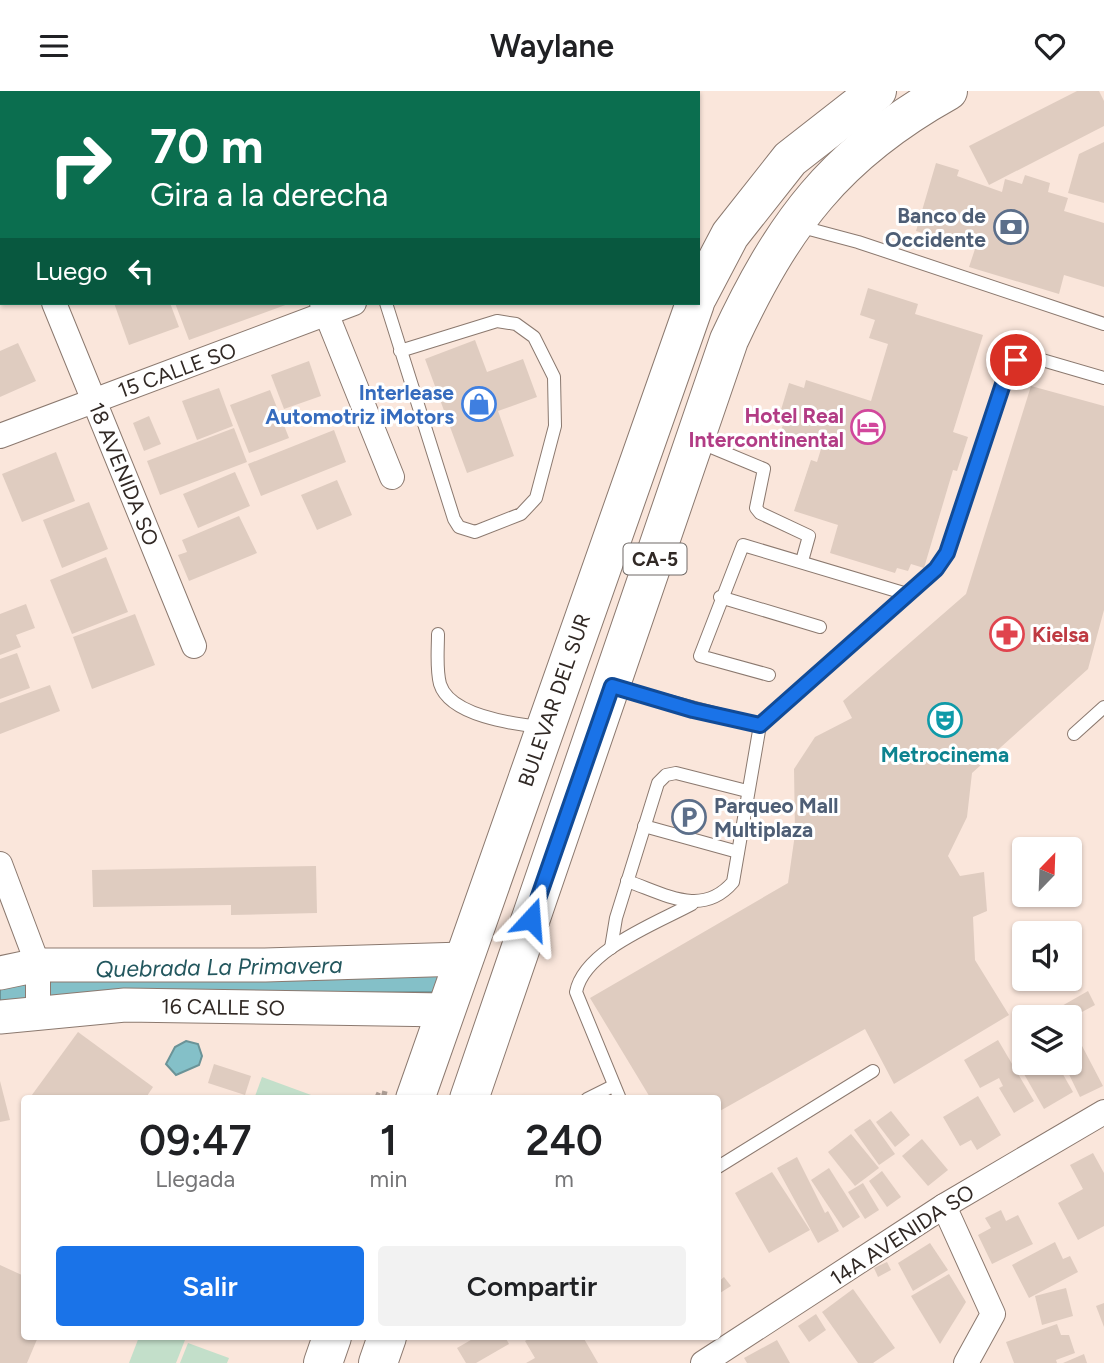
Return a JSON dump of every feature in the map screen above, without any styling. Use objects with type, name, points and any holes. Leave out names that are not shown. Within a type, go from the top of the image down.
[{"type":"highway","points":[[700,292],[730,235],[790,159],[877,91]]},
{"type":"highway","name":"CA-5","points":[[472,1091],[729,339],[757,280],[791,224],[852,156],[907,114],[948,91]]},
{"type":"highway","name":"BULEVAR DEL SUR","points":[[416,1095],[694,305]]},
{"type":"highway","points":[[509,827],[496,908],[498,929],[508,942],[522,945]]},
{"type":"highway","points":[[463,959],[479,972],[486,995],[472,1091]]},
{"type":"highway","points":[[323,1363],[331,1340]]},
{"type":"highway","points":[[378,1363],[386,1340]]},
{"type":"street","name":"18 AVENIDA SO","points":[[55,305],[194,646]]},
{"type":"street","name":"15 CALLE SO","points":[[0,436],[324,309],[344,305]]},
{"type":"street","points":[[324,309],[392,477]]},
{"type":"street","points":[[0,864],[38,968],[38,1011]]},
{"type":"street","name":"16 CALLE SO","points":[[0,973],[38,968],[463,959]]},
{"type":"street","name":"16 CALLE SO","points":[[0,1017],[38,1011],[125,1005],[446,1010]]},
{"type":"street","name":"14A AVENIDA SO","points":[[703,1363],[944,1206],[1104,1112]]},
{"type":"street","points":[[944,1206],[993,1314],[966,1363]]},
{"type":"lane","points":[[791,224],[858,242],[1104,324]]},
{"type":"lane","points":[[387,305],[400,351],[459,527],[475,532],[520,514],[536,498],[555,426],[554,377],[534,337],[516,324],[496,321],[400,351]]},
{"type":"lane","points":[[618,1095],[576,992],[579,978],[611,948],[692,904],[721,896],[733,882],[760,725],[936,569],[947,553],[1006,375],[1016,360],[1025,355],[1104,378]]},
{"type":"lane","points":[[696,440],[764,469],[756,508],[760,513],[809,536],[802,561]]},
{"type":"lane","points":[[769,675],[700,656],[720,597],[743,545],[907,594]]},
{"type":"lane","points":[[720,597],[820,627]]},
{"type":"lane","points":[[438,634],[440,685],[452,699],[492,721],[544,727]]},
{"type":"lane","points":[[612,686],[693,710],[760,725]]},
{"type":"lane","points":[[1074,734],[1104,706]]},
{"type":"lane","points":[[611,948],[627,881],[658,783],[666,775],[676,773],[747,791]]},
{"type":"lane","points":[[644,826],[738,852]]},
{"type":"lane","points":[[627,881],[692,904]]},
{"type":"lane","points":[[721,1165],[873,1071]]},
{"type":"lane","points":[[595,1095],[613,1086]]},
{"type":"green space","points":[[262,1077],[311,1095],[255,1095]]},
{"type":"green space","points":[[138,1340],[185,1340],[176,1363],[129,1363]]},
{"type":"green space","points":[[188,1343],[229,1358],[227,1363],[180,1363]]},
{"type":"water","points":[[443,975],[439,992],[57,996],[0,1003],[0,987],[53,981]]},
{"type":"water","points":[[186,1041],[198,1044],[202,1056],[199,1065],[176,1075],[166,1064],[175,1047]]},
{"type":"building","points":[[1077,91],[1099,91],[1104,101],[1104,126],[989,185],[969,146]]},
{"type":"building","points":[[1104,142],[1104,203],[1068,193],[1079,154]]},
{"type":"building","name":"Banco de Occidente","points":[[936,163],[959,170],[957,176],[1002,192],[1005,179],[1022,184],[1025,175],[1050,183],[1048,192],[1068,198],[1064,211],[1104,223],[1104,287],[1064,275],[1059,294],[969,267],[975,249],[916,231]]},
{"type":"building","name":"Hotel Real Intercontinental","points":[[868,288],[918,304],[915,314],[983,335],[953,432],[968,437],[957,471],[953,470],[924,568],[911,564],[908,571],[897,568],[895,573],[830,553],[838,525],[794,511],[811,460],[817,462],[821,449],[779,436],[784,422],[778,420],[789,383],[804,388],[806,380],[871,401],[888,344],[869,338],[875,320],[860,315]]},
{"type":"building","points":[[115,305],[171,305],[179,327],[129,345]]},
{"type":"building","points":[[176,305],[285,305],[189,340]]},
{"type":"building","name":"Interlease Automotriz iMotors","points":[[475,340],[487,372],[523,359],[537,397],[498,411],[514,456],[467,473],[425,359]]},
{"type":"building","points":[[18,343],[36,381],[0,397],[0,351]]},
{"type":"building","points":[[309,361],[321,396],[284,409],[271,375]]},
{"type":"building","points":[[1031,386],[1104,406],[1104,610],[1088,669],[972,773],[967,817],[948,856],[960,876],[984,872],[987,911],[973,917],[975,960],[1009,1015],[894,1084],[865,1029],[721,1110],[721,1095],[649,1095],[590,998],[788,883],[795,834],[794,769],[815,737],[852,718],[843,701],[966,594]]},
{"type":"building","points":[[219,388],[233,426],[197,440],[182,401]]},
{"type":"building","points":[[270,390],[289,438],[249,453],[230,405]]},
{"type":"building","points":[[149,416],[161,444],[144,451],[133,423]]},
{"type":"building","points":[[234,428],[247,462],[160,495],[147,461]]},
{"type":"building","points":[[334,430],[346,462],[261,496],[248,464]]},
{"type":"building","points":[[56,452],[75,501],[22,522],[2,474]]},
{"type":"building","points":[[235,472],[250,506],[198,528],[183,494]]},
{"type":"building","points":[[337,480],[352,515],[317,530],[301,495]]},
{"type":"building","points":[[89,502],[108,549],[62,568],[43,520]]},
{"type":"building","points":[[239,516],[257,553],[189,581],[178,555],[187,552],[182,540]]},
{"type":"building","points":[[106,557],[128,612],[72,634],[50,580]]},
{"type":"building","points":[[26,604],[35,628],[16,635],[21,647],[0,655],[0,614]]},
{"type":"building","points":[[135,614],[155,665],[92,689],[73,637]]},
{"type":"building","points":[[17,653],[30,688],[0,699],[0,659]]},
{"type":"building","points":[[50,685],[60,711],[0,734],[0,703]]},
{"type":"building","points":[[316,866],[317,913],[231,915],[231,905],[93,907],[92,870]]},
{"type":"building","points":[[1088,991],[1095,1005],[1082,1012],[1082,1005],[1064,1005]]},
{"type":"building","points":[[78,1032],[153,1087],[148,1095],[32,1095]]},
{"type":"building","points":[[998,1040],[1012,1064],[1012,1075],[1019,1075],[1034,1101],[1014,1113],[999,1088],[1003,1086],[999,1078],[980,1088],[964,1060]]},
{"type":"building","points":[[1082,1046],[1103,1086],[1080,1097],[1069,1075],[1082,1075]]},
{"type":"building","points":[[214,1064],[251,1076],[245,1095],[208,1083]]},
{"type":"building","points":[[1025,1075],[1063,1075],[1073,1092],[1044,1109]]},
{"type":"building","points":[[0,1081],[10,1120],[0,1122]]},
{"type":"building","points":[[978,1096],[1001,1135],[977,1150],[971,1140],[960,1146],[943,1117]]},
{"type":"building","points":[[891,1111],[910,1135],[895,1147],[876,1122]]},
{"type":"building","points":[[870,1119],[895,1154],[879,1165],[854,1130]]},
{"type":"building","points":[[851,1134],[879,1168],[855,1186],[828,1152]]},
{"type":"building","points":[[922,1139],[948,1170],[928,1186],[902,1156]]},
{"type":"building","points":[[1093,1153],[1104,1173],[1104,1226],[1078,1240],[1058,1203],[1083,1189],[1070,1165]]},
{"type":"building","points":[[797,1157],[825,1213],[828,1211],[839,1231],[818,1243],[777,1168]]},
{"type":"building","points":[[829,1168],[860,1217],[843,1228],[811,1180]]},
{"type":"building","points":[[882,1171],[901,1197],[887,1207],[869,1181]]},
{"type":"building","points":[[772,1172],[810,1230],[769,1253],[735,1193]]},
{"type":"building","points":[[863,1183],[879,1210],[865,1219],[848,1192]]},
{"type":"building","points":[[1001,1210],[1006,1221],[1018,1215],[1033,1244],[992,1264],[978,1235],[991,1228],[985,1218]]},
{"type":"building","points":[[1055,1242],[1063,1259],[1070,1256],[1078,1272],[1029,1298],[1012,1265]]},
{"type":"building","points":[[930,1243],[948,1270],[913,1291],[898,1263]]},
{"type":"building","points":[[887,1262],[891,1270],[878,1277],[874,1268]]},
{"type":"building","points":[[0,1265],[21,1275],[21,1340],[37,1340],[27,1363],[0,1363]]},
{"type":"building","points":[[949,1274],[966,1302],[940,1344],[911,1296]]},
{"type":"building","points":[[724,1277],[731,1286],[721,1292],[721,1280]]},
{"type":"building","points":[[1066,1288],[1073,1316],[1042,1325],[1035,1296]]},
{"type":"building","points":[[853,1289],[895,1348],[873,1363],[858,1363],[822,1312]]},
{"type":"building","points":[[1104,1303],[1104,1327],[1096,1306]]},
{"type":"building","points":[[816,1314],[826,1330],[809,1342],[798,1326]]},
{"type":"building","points":[[1057,1324],[1061,1335],[1069,1335],[1075,1353],[1056,1360],[1057,1363],[1014,1363],[1006,1342]]},
{"type":"building","points":[[471,1340],[507,1340],[509,1344],[476,1363],[466,1363],[457,1348]]},
{"type":"building","points":[[585,1340],[598,1363],[526,1363],[535,1358],[525,1341]]},
{"type":"building","points":[[777,1340],[790,1363],[747,1363],[744,1358]]},
{"type":"building","points":[[1084,1354],[1087,1363],[1063,1363]]},
{"type":"place","name":"Banco de Occidente","points":[[1011,227]]},
{"type":"place","name":"Interlease Automotriz iMotors","points":[[479,404]]},
{"type":"place","name":"Hotel Real Intercontinental","points":[[868,427]]},
{"type":"place","name":"Kielsa","points":[[1007,634]]},
{"type":"place","name":"Metrocinema","points":[[945,720]]},
{"type":"place","name":"Parqueo Mall Multiplaza","points":[[689,817]]},
{"type":"route","points":[[531,919],[612,686],[693,710],[760,725],[936,569],[947,553],[1006,375],[1016,360]]},
{"type":"water label","name":"Quebrada La Primavera","points":[[219,967]]}]
